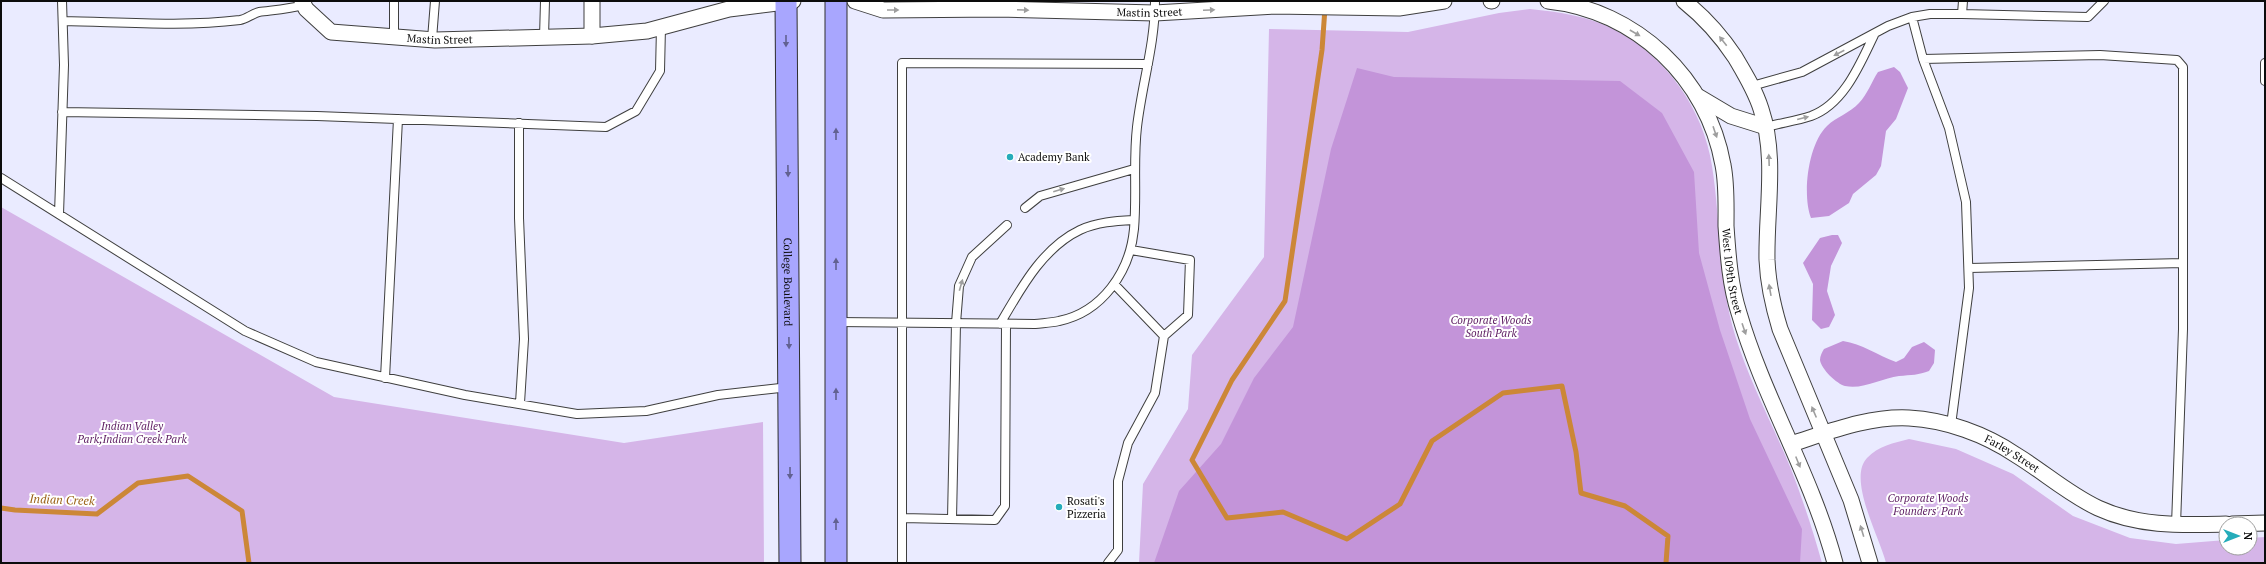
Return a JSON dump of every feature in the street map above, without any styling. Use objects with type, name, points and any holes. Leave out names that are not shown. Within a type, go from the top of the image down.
[{"type":"main road","name":"College Boulevard","points":[[789,1],[790,563]]},
{"type":"main road","points":[[836,1],[836,563]]},
{"type":"street","points":[[592,1],[592,36]]},
{"type":"street","name":"Mastin Street","points":[[303,3],[331,32],[432,39],[592,36],[647,31],[728,5],[789,1]]},
{"type":"street","name":"Mastin Street","points":[[855,1],[883,10],[1274,6],[1399,8],[1444,1]]},
{"type":"street","points":[[1548,1],[1579,7],[1603,8]]},
{"type":"street","points":[[1684,1],[1710,25],[1726,44],[1752,86],[1761,109],[1766,127],[1769,173],[1767,261],[1773,306],[1780,328],[1850,500],[1870,563]]},
{"type":"street","name":"West 109th Street","points":[[1603,8],[1642,36],[1672,62],[1698,96],[1709,115],[1723,166],[1729,259],[1738,312],[1757,364],[1816,507],[1835,563]]},
{"type":"street","points":[[1698,96],[1730,116],[1766,127]]},
{"type":"street","name":"Farley Street","points":[[1791,444],[1860,422],[1892,418],[1909,418],[1951,425],[1994,441],[2070,492],[2098,508],[2150,523],[2176,525],[2218,524]]},
{"type":"lane","points":[[59,214],[64,65],[62,1]]},
{"type":"lane","points":[[394,1],[394,37]]},
{"type":"lane","points":[[432,39],[435,1]]},
{"type":"lane","points":[[544,37],[545,1]]},
{"type":"lane","points":[[1962,1],[1962,14]]},
{"type":"lane","points":[[1752,86],[1802,72],[1874,35],[1888,26],[1912,17],[1930,14],[1962,14],[2088,18],[2104,1]]},
{"type":"lane","points":[[63,21],[130,24],[242,20],[253,14],[288,9],[303,3]]},
{"type":"lane","points":[[836,322],[1034,324],[1059,321],[1081,312],[1102,299],[1124,269],[1130,250],[1134,220],[1134,169],[1137,127],[1148,64],[1155,7]]},
{"type":"lane","points":[[1912,17],[1923,59],[1949,128],[1966,202],[1969,288],[1951,425]]},
{"type":"lane","points":[[62,112],[398,119],[606,127],[636,111],[660,71],[661,27]]},
{"type":"lane","points":[[1766,127],[1812,116],[1833,104],[1860,66],[1874,35]]},
{"type":"lane","points":[[1923,59],[2100,55],[2177,60],[2183,67],[2183,263],[2180,438],[2176,525]]},
{"type":"lane","points":[[902,563],[902,63],[1148,64]]},
{"type":"lane","points":[[2265,63],[2265,80]]},
{"type":"lane","points":[[385,378],[398,119]]},
{"type":"lane","points":[[519,123],[519,218],[524,339],[520,403]]},
{"type":"lane","points":[[1025,208],[1040,196],[1134,169]]},
{"type":"lane","points":[[1,178],[245,330],[316,362],[465,395],[520,403],[577,414],[646,411],[718,395],[790,387]]},
{"type":"lane","points":[[902,518],[996,520],[1005,506],[1003,324],[1031,273],[1056,247],[1080,230],[1110,221],[1134,220]]},
{"type":"lane","points":[[952,519],[956,323],[959,286],[972,257],[1007,225]]},
{"type":"lane","points":[[1108,563],[1118,550],[1118,480],[1128,443],[1155,393],[1164,336],[1188,315],[1190,260],[1130,250]]},
{"type":"lane","points":[[1968,268],[2183,263]]},
{"type":"lane","points":[[1114,284],[1164,336]]},
{"type":"green space","name":"Corporate Woods South Park","points":[[1530,9],[1563,13],[1584,18],[1615,30],[1651,54],[1680,87],[1691,105],[1701,125],[1708,145],[1715,187],[1723,272],[1735,335],[1754,386],[1784,452],[1800,492],[1822,563],[1139,563],[1143,484],[1188,409],[1192,355],[1264,257],[1269,29],[1408,32],[1499,13]]},
{"type":"green space","points":[[1894,67],[1900,72],[1908,88],[1896,119],[1886,131],[1881,166],[1876,175],[1853,194],[1849,203],[1829,216],[1811,218],[1807,196],[1808,170],[1815,145],[1820,134],[1827,126],[1859,103],[1878,72]]},
{"type":"green space","name":"Corporate Woods South Park","points":[[1357,68],[1394,77],[1620,81],[1662,113],[1694,172],[1699,253],[1720,330],[1750,419],[1802,529],[1800,563],[1154,563],[1179,491],[1221,444],[1254,378],[1293,327],[1331,149]]},
{"type":"green space","name":"Indian Valley Park;Indian Creek Park","points":[[1,207],[334,397],[624,443],[763,422],[764,563],[1,563]]},
{"type":"green space","points":[[1838,235],[1842,243],[1831,266],[1827,291],[1835,315],[1829,327],[1821,329],[1812,320],[1813,284],[1803,263],[1820,238]]},
{"type":"green space","points":[[1843,341],[1863,347],[1896,362],[1904,358],[1912,347],[1924,342],[1935,350],[1934,363],[1929,371],[1915,375],[1893,377],[1866,385],[1852,387],[1845,386],[1830,376],[1823,368],[1820,360],[1824,349]]},
{"type":"green space","name":"Corporate Woods Founders' Park","points":[[1909,439],[1956,449],[2013,474],[2073,516],[2130,538],[2176,544],[2218,541],[2218,556],[2258,556],[2258,537],[2265,537],[2265,563],[1886,563],[1867,509],[1861,480],[1862,468],[1867,458],[1871,454],[1886,446]]},
{"type":"waterway","points":[[1325,8],[1322,50],[1285,301],[1232,380],[1192,460],[1227,518],[1283,512],[1347,539],[1400,504],[1432,441],[1503,393],[1562,386],[1576,452],[1581,493],[1625,506],[1668,536],[1666,563]]},
{"type":"waterway","name":"Indian Creek","points":[[1,508],[97,514],[138,483],[188,476],[242,511],[249,563]]},
{"type":"place","name":"Academy Bank","points":[[1010,157]]},
{"type":"place","name":"Rosati's Pizzeria","points":[[1059,507]]}]
